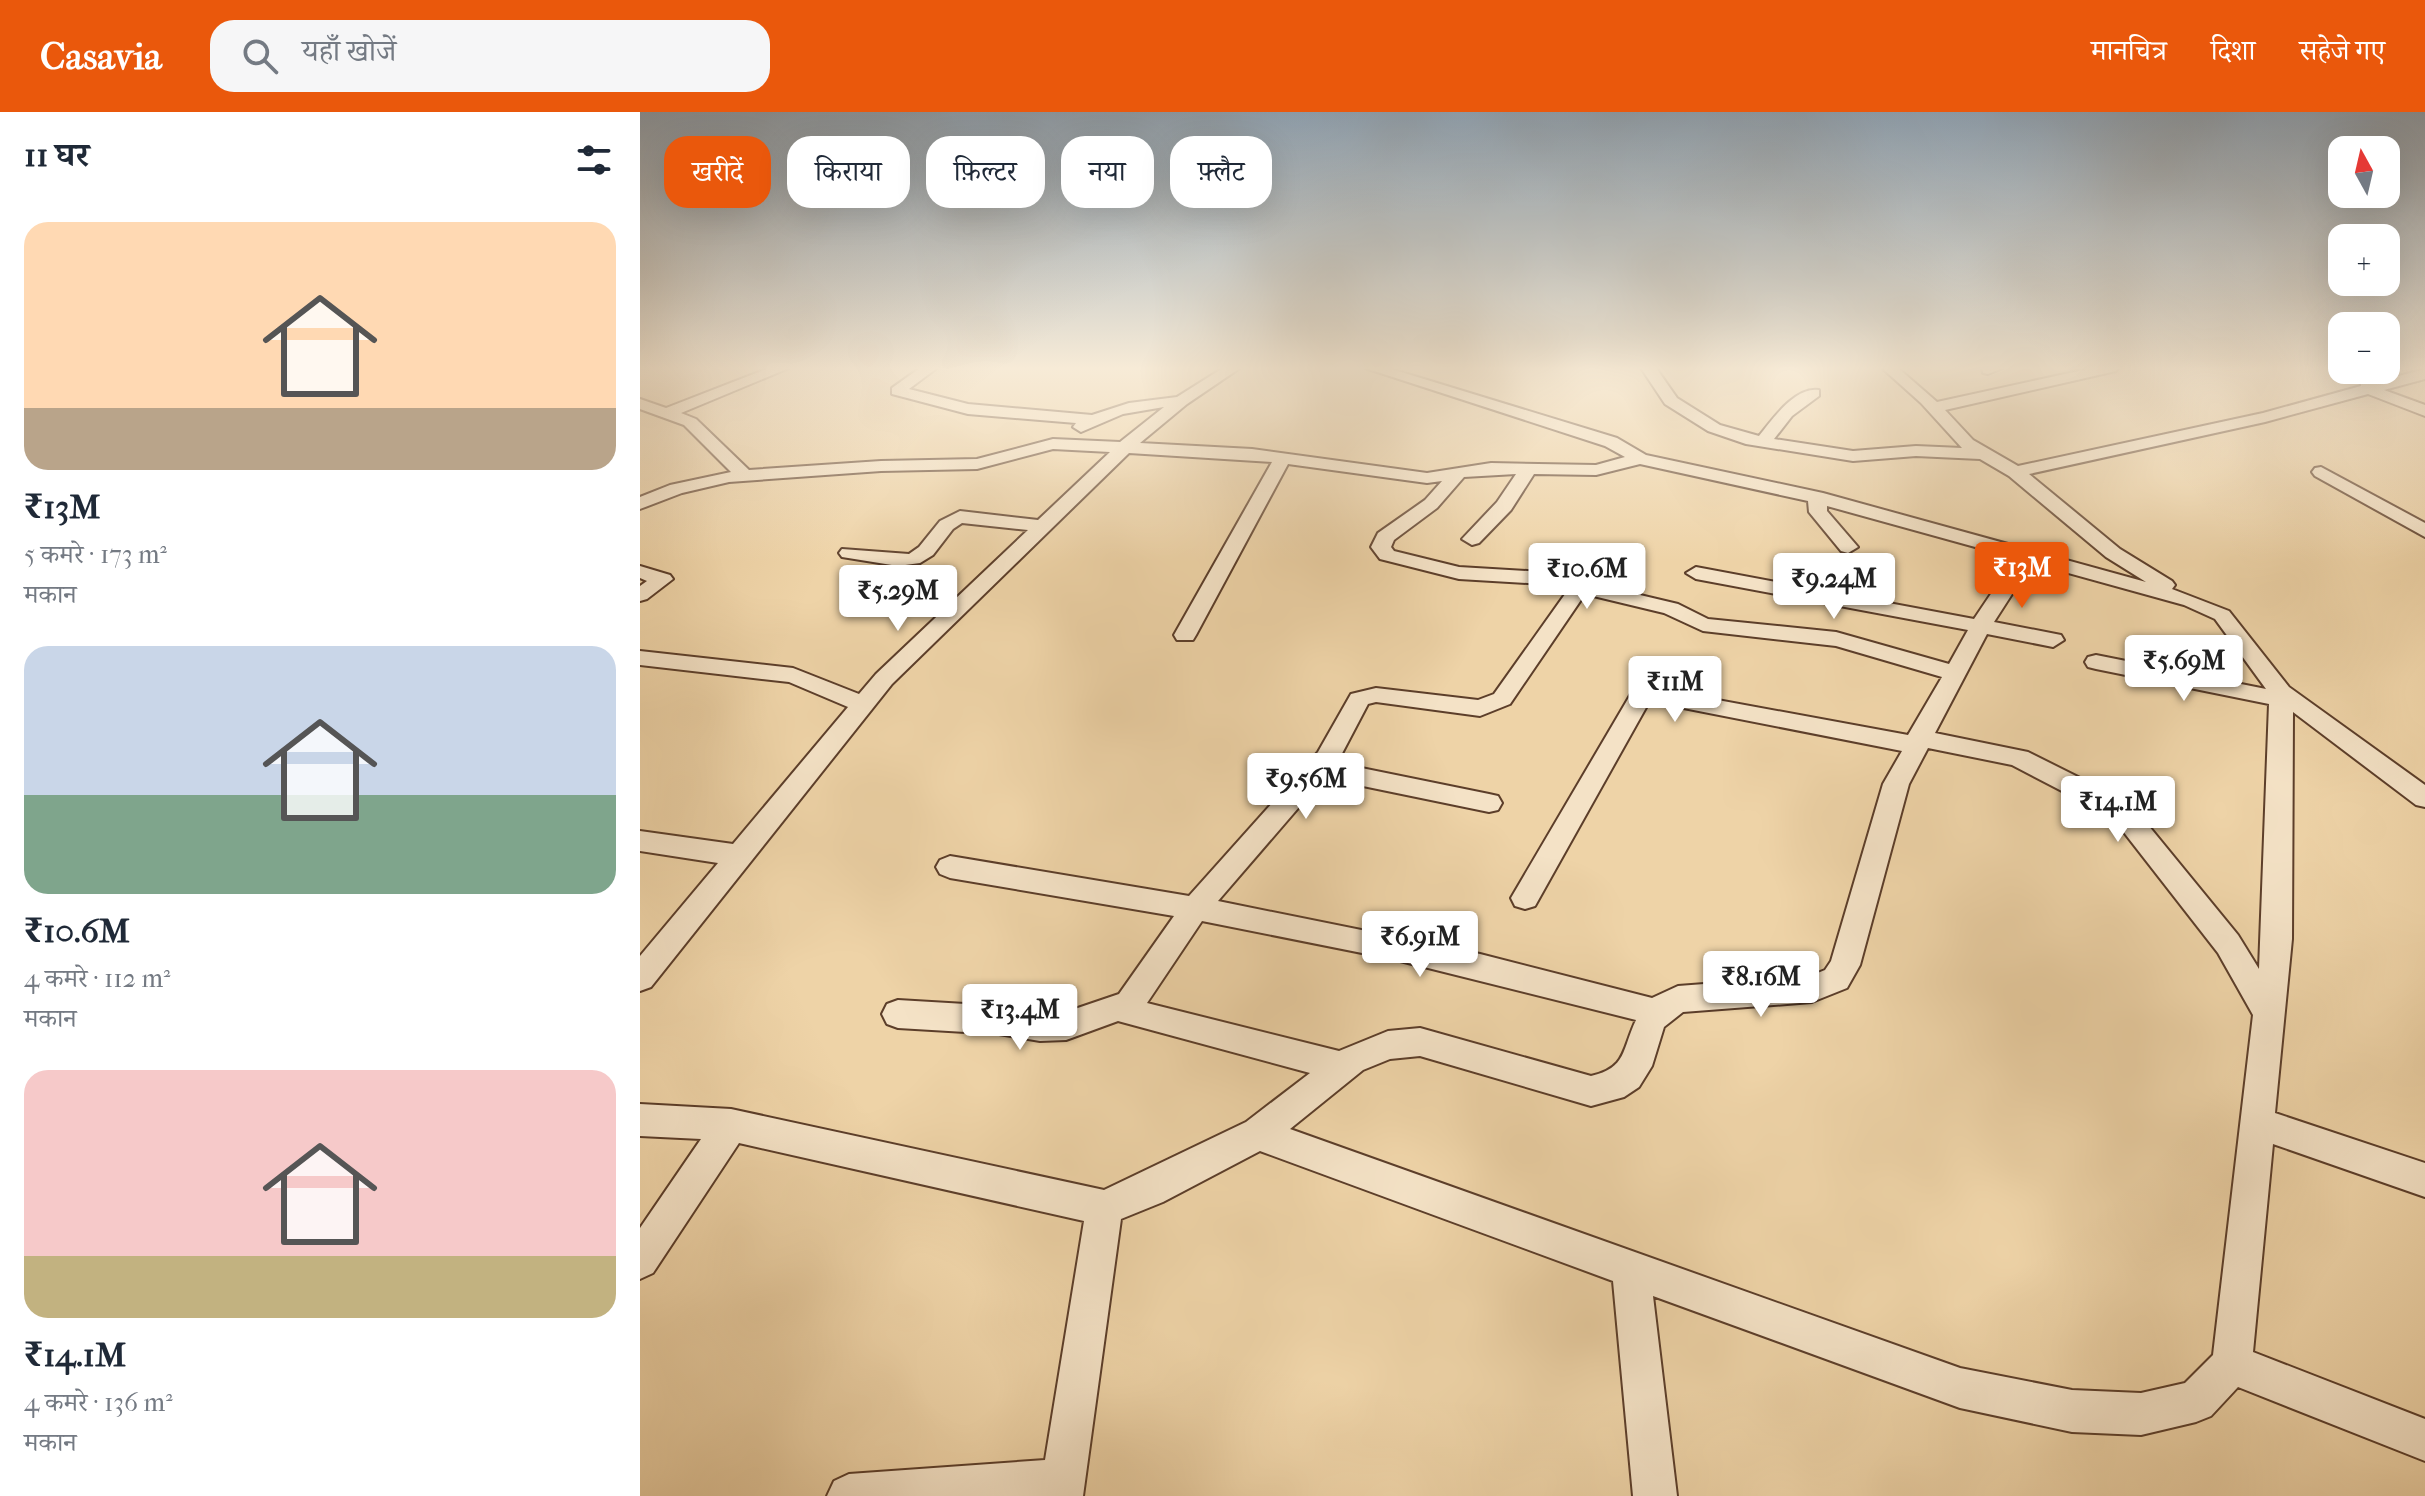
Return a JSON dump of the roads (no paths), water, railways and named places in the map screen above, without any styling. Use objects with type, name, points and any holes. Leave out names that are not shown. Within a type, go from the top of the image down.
[{"type":"street","points":[[701,433],[745,476]]},
{"type":"street","points":[[640,503],[676,489],[745,476],[881,466],[977,464],[1054,444],[1073,433]]},
{"type":"street","points":[[640,978],[884,679],[1143,433]]},
{"type":"street","points":[[1584,433],[1611,442],[1640,459],[1817,497],[2191,601]]},
{"type":"street","points":[[1726,433],[1763,442],[1853,456],[1916,451],[1983,454]]},
{"type":"street","points":[[1763,442],[1770,433]]},
{"type":"street","points":[[1957,433],[1967,444],[2015,472],[2113,553],[2191,601],[2222,615],[2281,695],[2425,798]]},
{"type":"street","points":[[2015,472],[2194,433]]},
{"type":"street","points":[[1054,444],[1283,458],[1427,478],[1491,468],[1596,470],[1640,459]]},
{"type":"street","points":[[1185,635],[1283,458]]},
{"type":"street","points":[[1472,539],[1504,506],[1529,468]]},
{"type":"street","points":[[2321,472],[2425,531]]},
{"type":"street","points":[[1458,474],[1431,504],[1385,537],[1381,547],[1387,555],[1459,573],[1526,575],[1671,608],[1703,625],[1836,639],[1955,673]]},
{"type":"street","points":[[1817,497],[1818,512],[1848,547]]},
{"type":"street","points":[[849,553],[918,558],[950,521],[960,517],[1043,526]]},
{"type":"street","points":[[640,1120],[731,1125],[1104,1208],[1150,1189],[1258,1134],[1343,1067],[1388,1045],[1420,1042],[1591,1091],[1615,1086],[1634,1072],[1654,1012],[1678,999],[1812,989],[1836,979],[1845,965],[1896,784],[1981,625],[2028,554]]},
{"type":"street","points":[[640,572],[663,579],[640,595]]},
{"type":"street","points":[[1696,573],[2053,640]]},
{"type":"street","points":[[1343,1067],[1129,1012],[1130,1003],[1197,906],[1338,743],[1355,704],[1366,696],[1480,708],[1502,699],[1580,587]]},
{"type":"street","points":[[640,658],[793,675],[863,705]]},
{"type":"street","points":[[2096,662],[2281,695]]},
{"type":"street","points":[[1258,1134],[1960,1388],[2072,1411],[2141,1414],[2196,1401],[2232,1364],[2277,939],[2281,695]]},
{"type":"street","points":[[1525,898],[1640,697],[1658,696],[2019,758],[2121,810],[2228,944],[2269,1014]]},
{"type":"street","points":[[1319,768],[1489,803]]},
{"type":"street","points":[[640,841],[742,856]]},
{"type":"street","points":[[950,867],[1197,906],[1406,948],[1559,985],[1654,1012]]},
{"type":"street","points":[[898,1014],[999,1020],[1040,1027],[1066,1026],[1130,1003]]},
{"type":"street","points":[[2257,1123],[2425,1180]]},
{"type":"street","points":[[640,1260],[731,1125]]},
{"type":"street","points":[[849,1496],[1062,1488],[1104,1208]]},
{"type":"street","points":[[1631,1269],[1655,1496]]},
{"type":"street","points":[[2232,1364],[2425,1440]]}]
